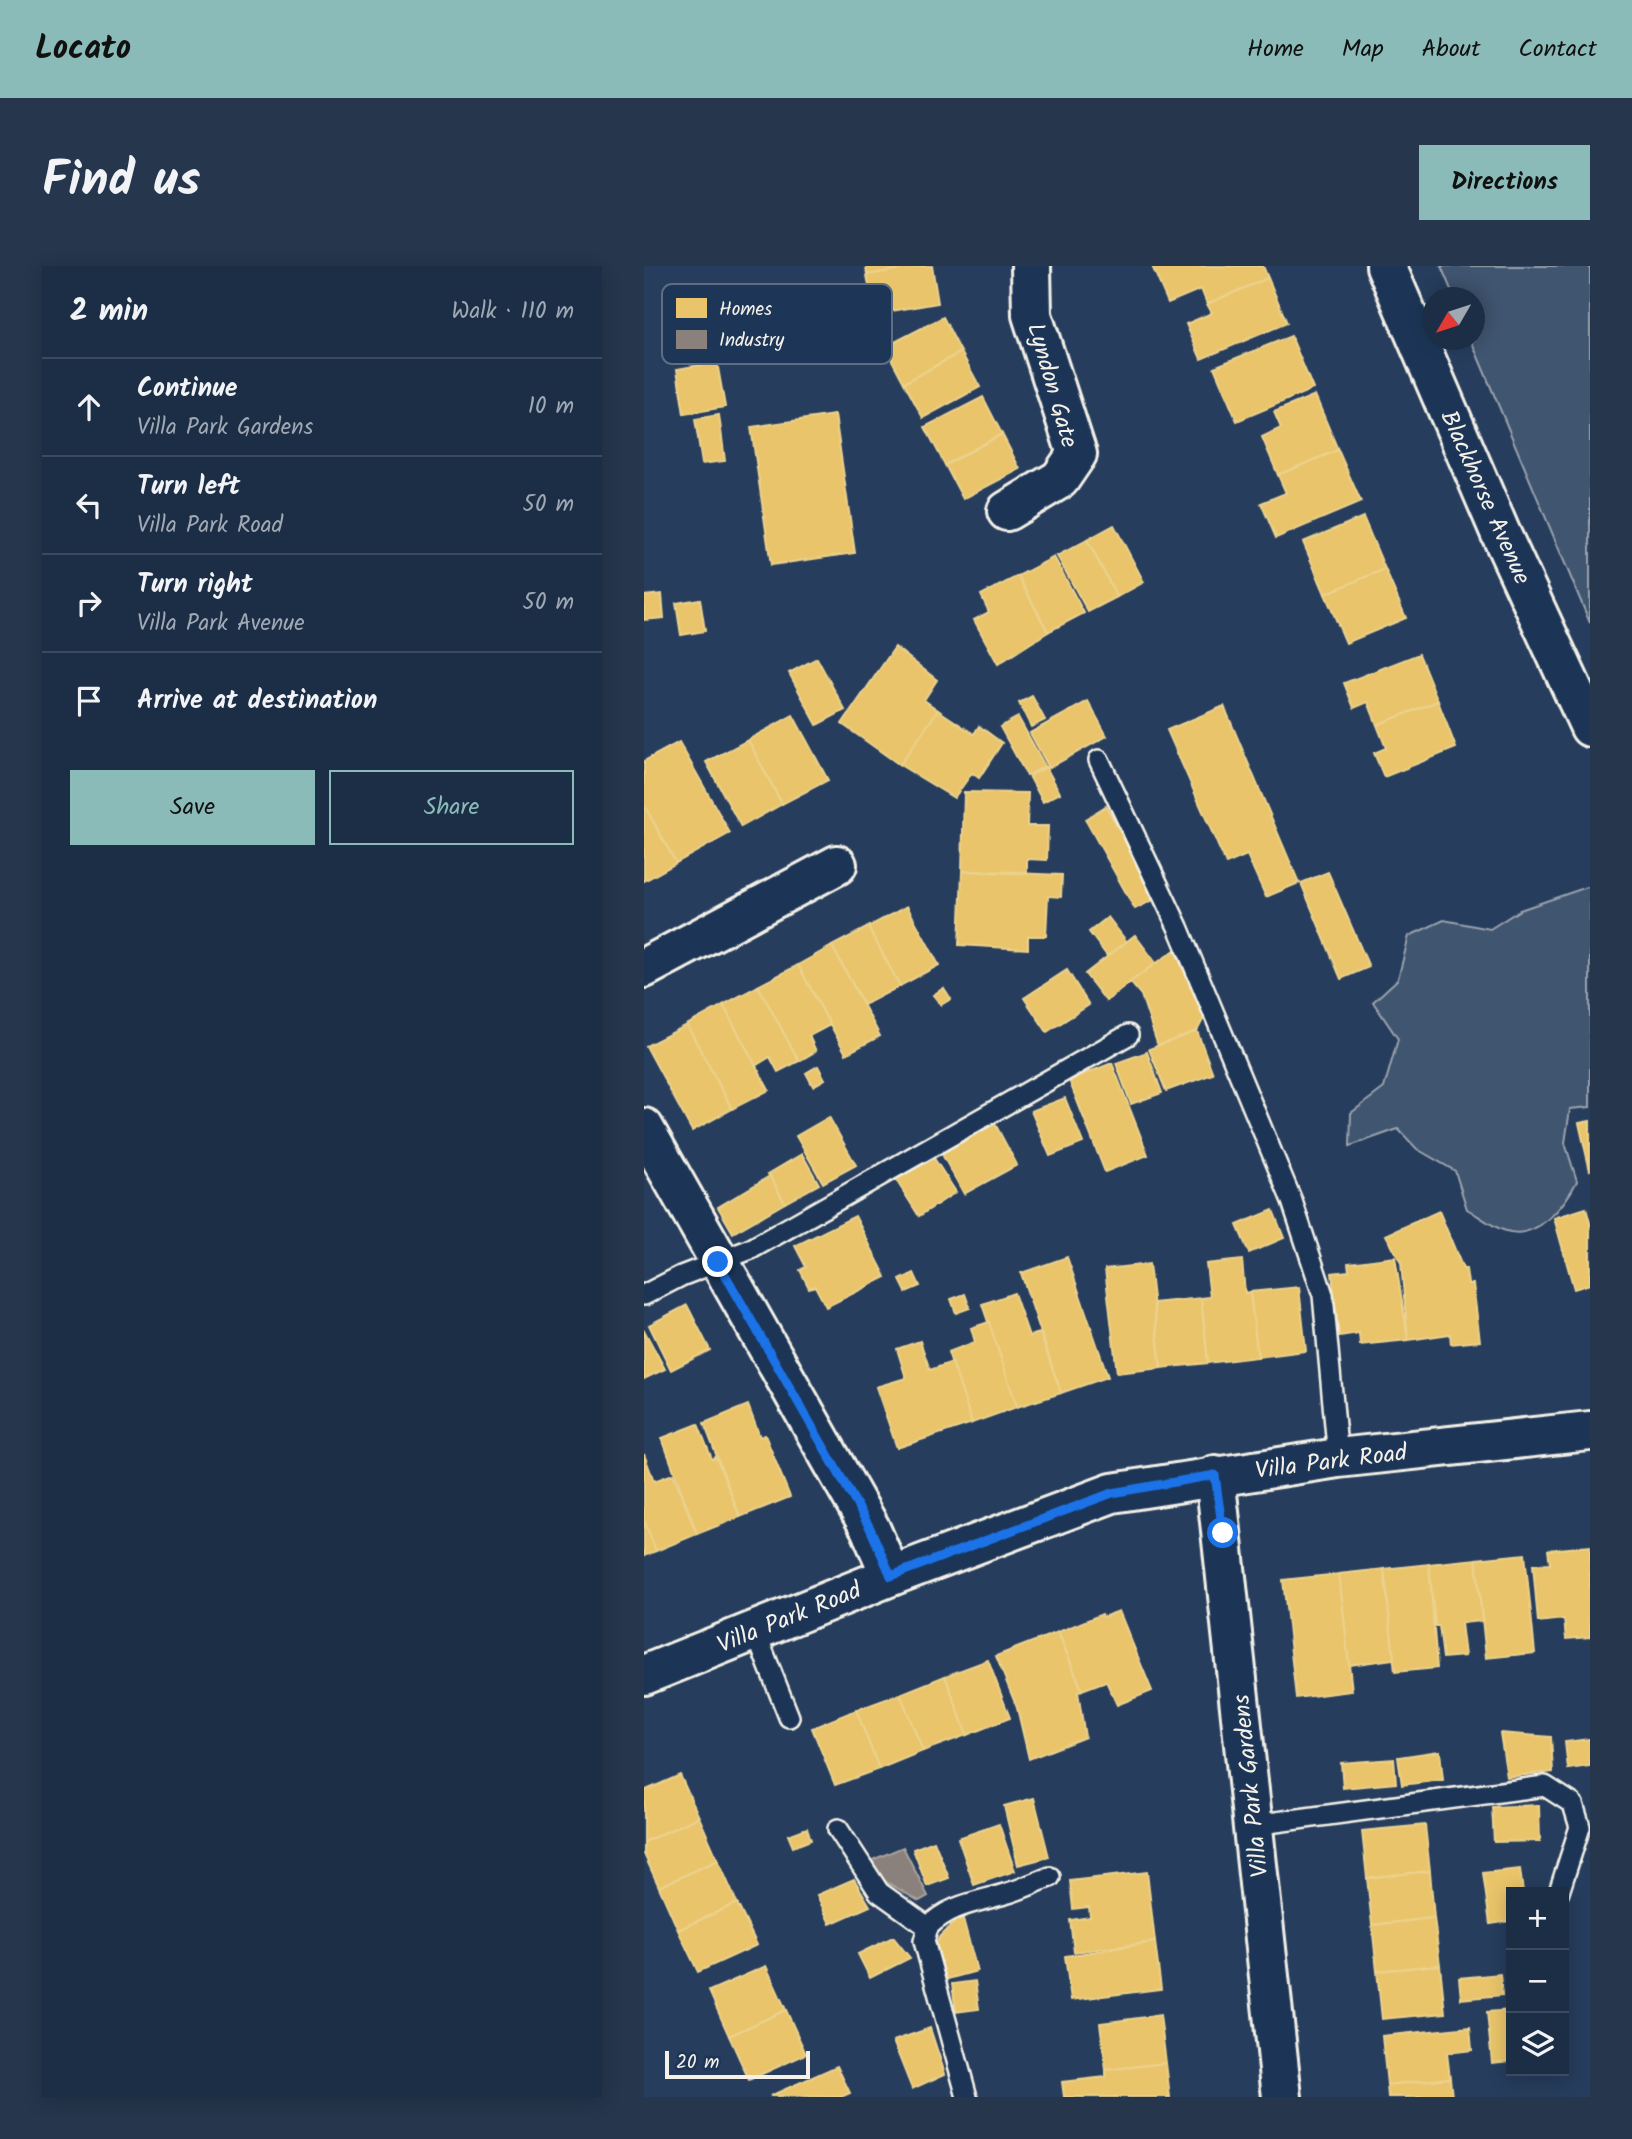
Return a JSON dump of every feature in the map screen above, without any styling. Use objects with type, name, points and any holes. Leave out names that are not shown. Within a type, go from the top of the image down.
[{"type":"street","name":"Lyndon Gate","points":[[1007,511],[1060,479],[1077,454],[1032,315],[1031,266]]},
{"type":"street","name":"Blackhorse Avenue","points":[[1386,266],[1500,532],[1590,727]]},
{"type":"street","points":[[644,968],[837,864]]},
{"type":"street","points":[[644,1128],[870,1528],[891,1576]]},
{"type":"street","name":"Villa Park Road","points":[[644,1675],[891,1576],[1112,1493],[1338,1458],[1590,1431]]},
{"type":"street","name":"Villa Park Gardens","points":[[1215,1475],[1282,2097]]},
{"type":"lane","points":[[1099,761],[1178,927],[1292,1201],[1323,1295],[1338,1458]]},
{"type":"lane","points":[[644,1295],[681,1276],[751,1249],[1128,1035]]},
{"type":"lane","points":[[755,1631],[789,1717]]},
{"type":"lane","points":[[1254,1825],[1545,1786],[1573,1804],[1580,1827],[1561,1887]]},
{"type":"lane","points":[[838,1829],[879,1892],[928,1927]]},
{"type":"lane","points":[[967,2097],[924,1941],[928,1927],[939,1916],[955,1907],[1011,1892],[1050,1877]]},
{"type":"shaded area","points":[[1441,266],[1590,266],[1590,623],[1475,350],[1485,350],[1485,287],[1450,287]]},
{"type":"shaded area","points":[[1590,888],[1590,1107],[1570,1109],[1565,1143],[1577,1181],[1549,1219],[1528,1231],[1506,1231],[1467,1209],[1455,1171],[1417,1149],[1398,1129],[1350,1146],[1351,1113],[1384,1088],[1398,1039],[1373,1002],[1398,979],[1409,936],[1444,920],[1490,929],[1520,910]]},
{"type":"building: Homes","points":[[866,266],[920,266],[867,275]]},
{"type":"building: Homes","points":[[932,266],[938,303],[892,311],[892,284],[869,284],[867,275]]},
{"type":"building: Homes","points":[[1152,266],[1263,266],[1268,278],[1207,304],[1201,289],[1168,303]]},
{"type":"building: Homes","points":[[1268,278],[1287,323],[1201,359],[1186,324],[1212,313],[1207,304]]},
{"type":"building: Homes","points":[[943,317],[961,352],[904,383],[892,360],[892,343]]},
{"type":"building: Homes","points":[[1291,336],[1313,389],[1237,421],[1214,367]]},
{"type":"building: Homes","points":[[961,352],[980,387],[923,418],[904,383]]},
{"type":"building: Homes","points":[[717,364],[725,407],[684,414],[677,369]]},
{"type":"building: Homes","points":[[1315,395],[1338,450],[1278,475],[1262,437],[1281,428],[1274,412]]},
{"type":"building: Homes","points":[[983,397],[1002,434],[945,465],[925,427]]},
{"type":"building: Homes","points":[[719,415],[725,461],[702,464],[695,419]]},
{"type":"building: Homes","points":[[835,415],[855,553],[771,565],[751,427]]},
{"type":"building: Homes","points":[[1002,434],[1020,469],[963,499],[945,465]]},
{"type":"building: Homes","points":[[1338,450],[1361,502],[1276,538],[1261,503],[1286,493],[1278,475]]},
{"type":"building: Homes","points":[[1363,517],[1385,569],[1325,594],[1303,542]]},
{"type":"building: Homes","points":[[1114,525],[1144,582],[1117,597],[1087,540]]},
{"type":"building: Homes","points":[[1087,540],[1117,597],[1088,612],[1057,556]]},
{"type":"building: Homes","points":[[1054,557],[1084,613],[1048,632],[1018,576]]},
{"type":"building: Homes","points":[[1385,569],[1406,618],[1346,643],[1325,594]]},
{"type":"building: Homes","points":[[1018,576],[1048,632],[998,664],[974,620],[989,612],[981,595]]},
{"type":"building: Homes","points":[[662,594],[664,618],[644,620],[644,596]]},
{"type":"building: Homes","points":[[700,599],[705,631],[681,635],[676,603]]},
{"type":"building: Homes","points":[[895,647],[937,680],[924,700],[938,710],[900,765],[842,724]]},
{"type":"building: Homes","points":[[1419,654],[1438,701],[1377,725],[1368,702],[1354,708],[1344,683]]},
{"type":"building: Homes","points":[[817,658],[845,710],[817,725],[789,673]]},
{"type":"building: Homes","points":[[1032,696],[1045,720],[1031,727],[1019,703]]},
{"type":"building: Homes","points":[[1088,701],[1107,736],[1049,768],[1030,733]]},
{"type":"building: Homes","points":[[1438,701],[1456,748],[1384,777],[1374,753],[1386,748],[1377,725]]},
{"type":"building: Homes","points":[[1224,706],[1299,883],[1266,897],[1247,855],[1226,864],[1167,730]]},
{"type":"building: Homes","points":[[938,710],[974,734],[979,726],[1002,743],[979,778],[972,773],[954,798],[900,765]]},
{"type":"building: Homes","points":[[793,715],[828,780],[782,804],[748,740]]},
{"type":"building: Homes","points":[[1018,717],[1045,766],[1027,776],[1000,727]]},
{"type":"building: Homes","points":[[748,740],[782,804],[741,827],[706,762]]},
{"type":"building: Homes","points":[[679,742],[730,833],[676,863],[644,805],[644,761]]},
{"type":"building: Homes","points":[[1046,767],[1060,793],[1043,802],[1029,776]]},
{"type":"building: Homes","points":[[964,792],[1028,793],[1027,826],[1048,826],[1047,860],[1027,859],[1027,872],[962,871]]},
{"type":"building: Homes","points":[[644,805],[676,863],[644,881]]},
{"type":"building: Homes","points":[[1106,806],[1157,898],[1135,909],[1085,819]]},
{"type":"building: Homes","points":[[962,871],[1062,875],[1061,897],[1048,896],[1046,936],[1028,936],[1028,949],[959,945]]},
{"type":"building: Homes","points":[[1328,872],[1369,967],[1341,979],[1301,883]]},
{"type":"building: Homes","points":[[907,906],[939,965],[900,986],[868,927]]},
{"type":"building: Homes","points":[[1108,917],[1127,942],[1107,956],[1089,932]]},
{"type":"building: Homes","points":[[868,927],[900,986],[864,1005],[832,946]]},
{"type":"building: Homes","points":[[1135,935],[1156,963],[1106,1001],[1085,974]]},
{"type":"building: Homes","points":[[832,946],[880,1036],[846,1054],[798,965]]},
{"type":"building: Homes","points":[[1175,950],[1204,1018],[1197,1031],[1158,1046],[1141,995],[1130,982]]},
{"type":"building: Homes","points":[[798,965],[830,1025],[809,1036],[816,1051],[799,1061],[758,986]]},
{"type":"building: Homes","points":[[1067,970],[1089,1005],[1047,1032],[1024,998]]},
{"type":"building: Homes","points":[[758,986],[799,1061],[778,1072],[770,1057],[755,1066],[723,1005]]},
{"type":"building: Homes","points":[[944,988],[951,999],[941,1005],[933,995]]},
{"type":"building: Homes","points":[[723,1005],[769,1090],[732,1109],[687,1025]]},
{"type":"building: Homes","points":[[687,1025],[732,1109],[692,1131],[646,1046]]},
{"type":"building: Homes","points":[[1197,1031],[1213,1074],[1166,1091],[1149,1049]]},
{"type":"building: Homes","points":[[1147,1052],[1162,1093],[1131,1104],[1116,1063]]},
{"type":"building: Homes","points":[[1112,1063],[1148,1155],[1105,1172],[1069,1080]]},
{"type":"building: Homes","points":[[818,1066],[825,1079],[813,1086],[806,1073]]},
{"type":"building: Homes","points":[[1065,1098],[1083,1143],[1050,1156],[1031,1111]]},
{"type":"building: Homes","points":[[829,1117],[856,1165],[823,1183],[796,1136]]},
{"type":"building: Homes","points":[[993,1120],[1017,1165],[964,1194],[939,1149]]},
{"type":"building: Homes","points":[[1590,1121],[1590,1171],[1579,1123]]},
{"type":"building: Homes","points":[[928,1149],[956,1192],[919,1216],[891,1172]]},
{"type":"building: Homes","points":[[802,1154],[819,1184],[785,1203],[768,1174]]},
{"type":"building: Homes","points":[[770,1176],[785,1203],[733,1233],[718,1207]]},
{"type":"building: Homes","points":[[1586,1208],[1590,1223],[1590,1284],[1574,1289],[1554,1218]]},
{"type":"building: Homes","points":[[1273,1210],[1284,1238],[1249,1253],[1237,1225]]},
{"type":"building: Homes","points":[[1439,1211],[1463,1269],[1466,1269],[1468,1284],[1473,1284],[1480,1341],[1451,1344],[1450,1334],[1408,1340],[1401,1263],[1386,1235]]},
{"type":"building: Homes","points":[[855,1216],[886,1277],[826,1307],[815,1286],[809,1288],[800,1270],[806,1267],[795,1246]]},
{"type":"building: Homes","points":[[1067,1257],[1108,1377],[1061,1393],[1021,1273]]},
{"type":"building: Homes","points":[[1395,1257],[1408,1340],[1360,1345],[1359,1333],[1339,1336],[1332,1273],[1349,1271],[1348,1263]]},
{"type":"building: Homes","points":[[1242,1260],[1245,1293],[1250,1292],[1258,1357],[1208,1363],[1201,1298],[1210,1297],[1206,1264]]},
{"type":"building: Homes","points":[[1149,1264],[1161,1368],[1117,1373],[1105,1269]]},
{"type":"building: Homes","points":[[914,1273],[920,1286],[906,1292],[900,1280]]},
{"type":"building: Homes","points":[[1299,1287],[1306,1351],[1258,1357],[1250,1292]]},
{"type":"building: Homes","points":[[1014,1293],[1029,1336],[1040,1333],[1061,1393],[1017,1407],[982,1304]]},
{"type":"building: Homes","points":[[965,1294],[970,1308],[956,1313],[951,1299]]},
{"type":"building: Homes","points":[[1201,1298],[1208,1363],[1161,1368],[1154,1303]]},
{"type":"building: Homes","points":[[687,1305],[710,1350],[671,1370],[649,1325]]},
{"type":"building: Homes","points":[[989,1322],[1017,1407],[972,1423],[948,1352],[975,1342],[971,1328]]},
{"type":"building: Homes","points":[[644,1330],[665,1369],[644,1379]]},
{"type":"building: Homes","points":[[920,1341],[930,1370],[952,1362],[972,1423],[897,1448],[876,1387],[906,1378],[897,1349]]},
{"type":"building: Homes","points":[[748,1405],[760,1437],[765,1435],[790,1497],[740,1517],[704,1423]]},
{"type":"building: Homes","points":[[698,1424],[712,1459],[716,1457],[740,1517],[697,1534],[662,1438]]},
{"type":"building: Homes","points":[[644,1454],[654,1481],[673,1474],[697,1534],[656,1551],[644,1520]]},
{"type":"building: Homes","points":[[644,1520],[656,1551],[644,1556]]},
{"type":"building: Homes","points":[[1590,1546],[1590,1637],[1566,1639],[1564,1619],[1538,1622],[1533,1565],[1550,1564],[1548,1550]]},
{"type":"building: Homes","points":[[1525,1554],[1535,1653],[1486,1658],[1476,1559]]},
{"type":"building: Homes","points":[[1476,1559],[1482,1621],[1461,1623],[1465,1656],[1443,1658],[1439,1626],[1435,1626],[1429,1564]]},
{"type":"building: Homes","points":[[1429,1564],[1437,1668],[1395,1672],[1384,1569]]},
{"type":"building: Homes","points":[[1384,1569],[1394,1659],[1349,1665],[1339,1574]]},
{"type":"building: Homes","points":[[1339,1574],[1352,1691],[1296,1698],[1283,1580]]},
{"type":"building: Homes","points":[[1119,1611],[1152,1691],[1117,1705],[1106,1681],[1082,1690],[1058,1632],[1102,1614],[1103,1617]]},
{"type":"building: Homes","points":[[1058,1632],[1082,1690],[1078,1692],[1085,1737],[1029,1759],[1017,1708],[996,1656]]},
{"type":"building: Homes","points":[[988,1660],[1010,1718],[967,1735],[945,1676]]},
{"type":"building: Homes","points":[[945,1676],[967,1735],[923,1751],[900,1694]]},
{"type":"building: Homes","points":[[900,1694],[923,1751],[879,1769],[856,1710]]},
{"type":"building: Homes","points":[[856,1710],[879,1769],[835,1785],[812,1728]]},
{"type":"building: Homes","points":[[1500,1733],[1551,1737],[1553,1772],[1507,1777]]},
{"type":"building: Homes","points":[[1590,1739],[1590,1766],[1568,1769],[1565,1742]]},
{"type":"building: Homes","points":[[1440,1751],[1443,1780],[1402,1785],[1398,1757]]},
{"type":"building: Homes","points":[[1394,1759],[1396,1783],[1343,1788],[1341,1763]]},
{"type":"building: Homes","points":[[680,1775],[699,1817],[644,1842],[644,1791]]},
{"type":"building: Homes","points":[[1034,1798],[1049,1857],[1018,1865],[1004,1806]]},
{"type":"building: Homes","points":[[1539,1805],[1540,1841],[1494,1842],[1492,1807]]},
{"type":"building: Homes","points":[[699,1817],[718,1860],[659,1887],[644,1854],[644,1842]]},
{"type":"building: Homes","points":[[999,1824],[1015,1871],[974,1885],[958,1838]]},
{"type":"building: Homes","points":[[1425,1825],[1430,1871],[1367,1878],[1362,1831]]},
{"type":"building: Homes","points":[[807,1828],[811,1840],[793,1847],[788,1835]]},
{"type":"building: Homes","points":[[934,1841],[949,1878],[927,1886],[913,1849]]},
{"type":"building: Homes","points":[[718,1860],[737,1903],[678,1930],[659,1887]]},
{"type":"building: Homes","points":[[1520,1869],[1522,1887],[1506,1887],[1506,1922],[1490,1924],[1483,1873]]},
{"type":"building: Homes","points":[[1430,1871],[1434,1918],[1372,1925],[1367,1878]]},
{"type":"building: Homes","points":[[1147,1872],[1155,1942],[1074,1952],[1070,1920],[1090,1917],[1089,1907],[1073,1909],[1070,1881]]},
{"type":"building: Homes","points":[[854,1879],[870,1906],[830,1924],[817,1895]]},
{"type":"building: Homes","points":[[737,1903],[757,1945],[698,1972],[678,1930]]},
{"type":"building: Homes","points":[[962,1915],[977,1971],[944,1980],[935,1946],[940,1936]]},
{"type":"building: Homes","points":[[1434,1918],[1440,1965],[1377,1971],[1372,1925]]},
{"type":"building: Homes","points":[[893,1937],[910,1958],[870,1978],[858,1954]]},
{"type":"building: Homes","points":[[1155,1942],[1161,1989],[1071,2000],[1065,1956]]},
{"type":"building: Homes","points":[[1440,1965],[1445,2013],[1382,2019],[1377,1971]]},
{"type":"building: Homes","points":[[766,1966],[786,2010],[729,2036],[709,1991]]},
{"type":"building: Homes","points":[[1500,1974],[1502,1995],[1461,1999],[1459,1978]]},
{"type":"building: Homes","points":[[975,1981],[979,2009],[956,2012],[952,1984]]},
{"type":"building: Homes","points":[[786,2010],[806,2054],[749,2080],[729,2036]]},
{"type":"building: Homes","points":[[1506,2010],[1506,2062],[1492,2063],[1487,2012]]},
{"type":"building: Homes","points":[[1160,2015],[1166,2063],[1106,2070],[1100,2023]]},
{"type":"building: Homes","points":[[1470,2027],[1472,2050],[1447,2053],[1450,2078],[1387,2085],[1382,2036]]},
{"type":"building: Homes","points":[[930,2028],[945,2074],[912,2089],[893,2041]]},
{"type":"building: Homes","points":[[1166,2063],[1170,2097],[1064,2097],[1062,2082],[1106,2077],[1106,2070]]},
{"type":"building: Homes","points":[[837,2066],[850,2093],[841,2097],[770,2096]]},
{"type":"building: Homes","points":[[1450,2078],[1452,2097],[1388,2097],[1387,2085]]},
{"type":"building: Industry","points":[[903,1847],[928,1896],[919,1901],[880,1878],[870,1861]]},
{"type":"route","points":[[718,1262],[870,1528],[891,1576],[1112,1493],[1215,1475],[1223,1533]]}]
